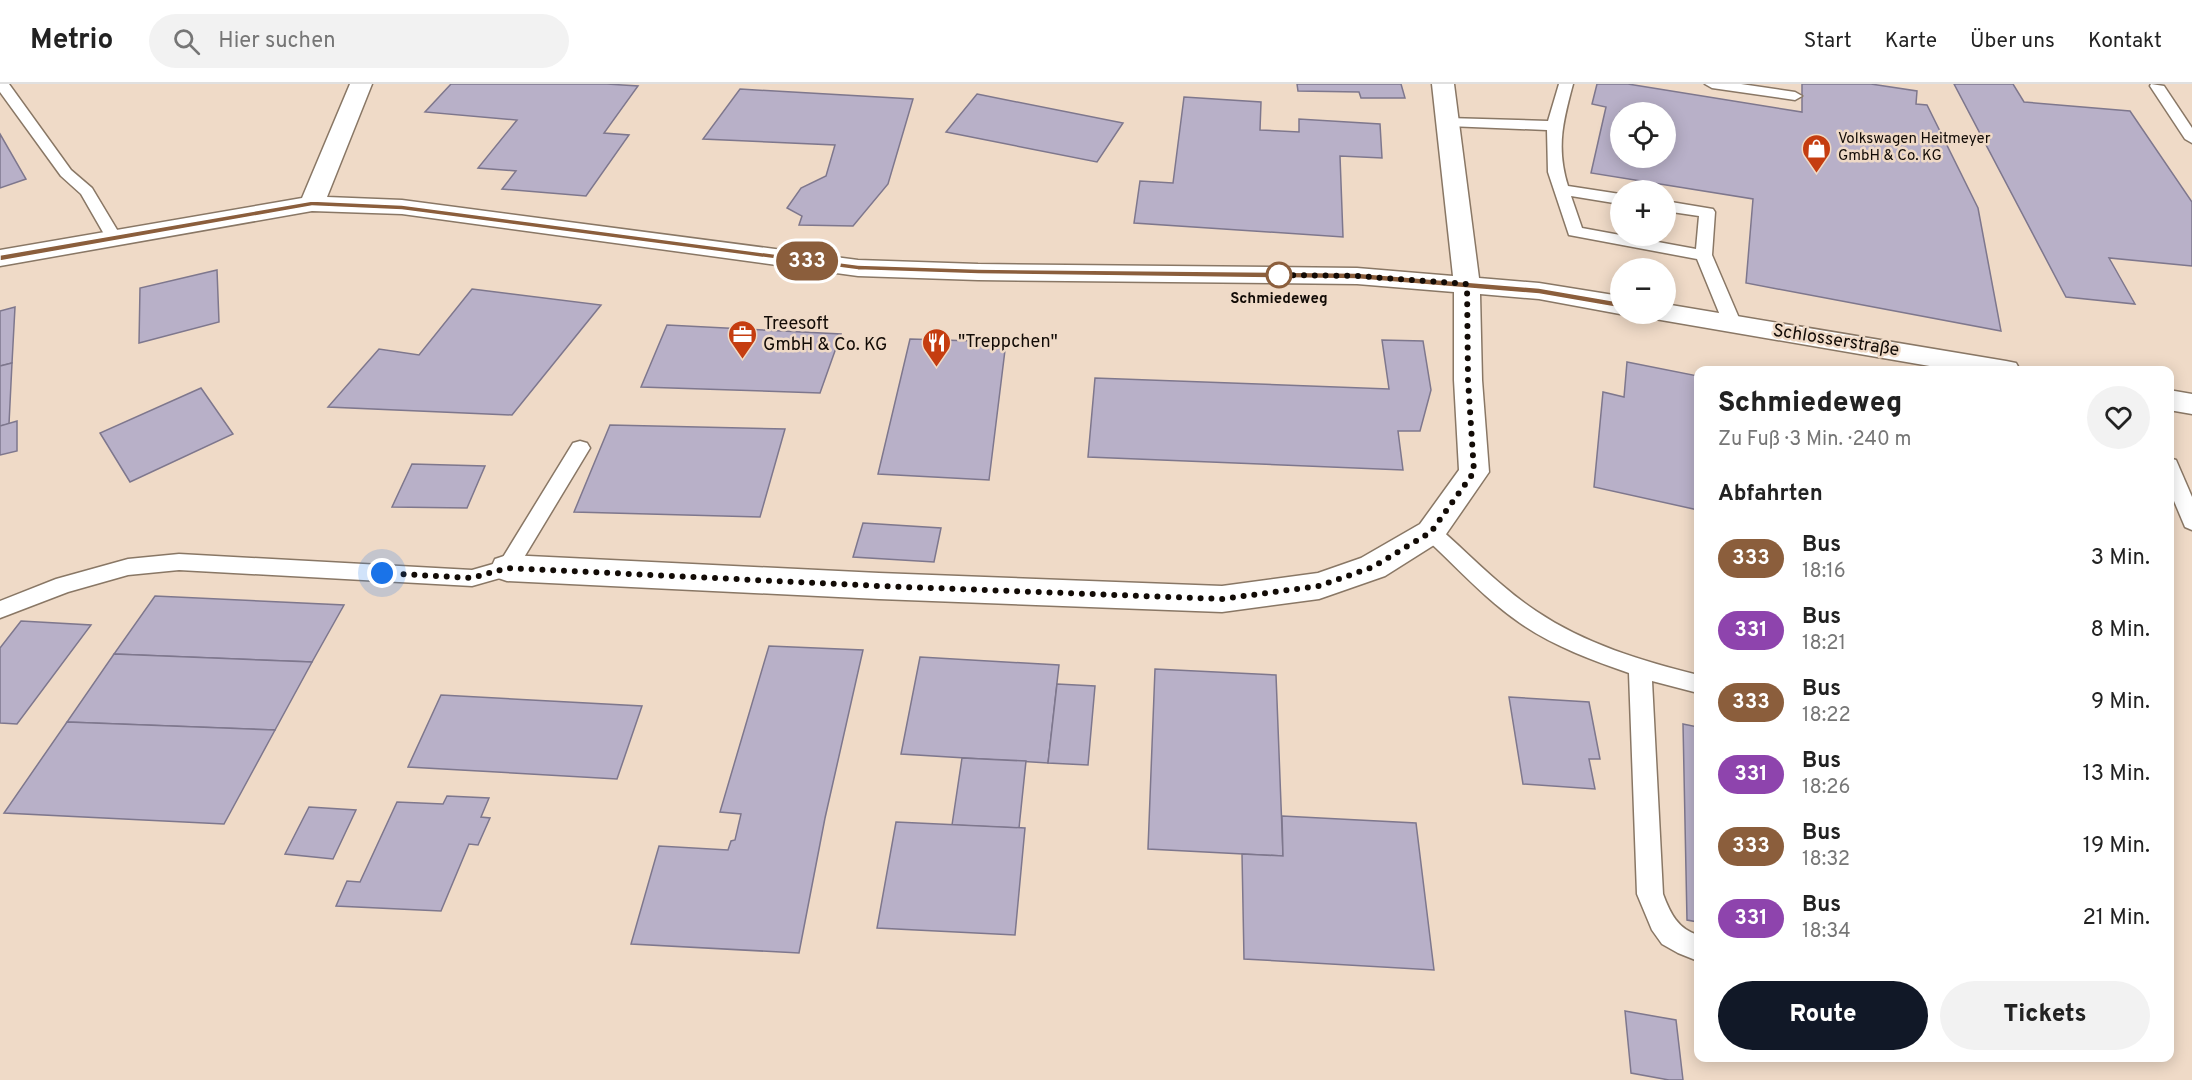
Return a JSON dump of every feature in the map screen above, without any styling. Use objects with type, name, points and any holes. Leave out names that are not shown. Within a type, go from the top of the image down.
[{"type":"street","points":[[312,204],[361,84]]},
{"type":"street","points":[[507,568],[867,586],[1222,599],[1319,586],[1373,567],[1431,532],[1474,472],[1468,380],[1467,284],[1443,84]]},
{"type":"street","points":[[0,258],[312,204],[412,209],[858,268],[978,272],[1357,276],[1539,291],[1610,303]]},
{"type":"street","name":"Schlosserstraße","points":[[1676,315],[1982,366]]},
{"type":"street","points":[[2174,401],[2192,404]]},
{"type":"lane","points":[[1566,84],[1554,126],[1556,172],[1575,232],[1704,255]]},
{"type":"lane","points":[[1712,84],[1795,96]]},
{"type":"lane","points":[[0,86],[3,86],[66,173],[87,191],[114,238]]},
{"type":"lane","points":[[2157,86],[2192,139]]},
{"type":"lane","points":[[1448,122],[1554,126]]},
{"type":"lane","points":[[1562,190],[1610,197]]},
{"type":"lane","points":[[1676,208],[1707,212],[1704,255],[1733,325]]},
{"type":"lane","points":[[0,610],[63,585],[128,567],[179,562],[472,578],[507,568],[580,448]]},
{"type":"lane","points":[[2174,477],[2192,522]]},
{"type":"lane","points":[[1431,532],[1527,616],[1572,643],[1694,683]]},
{"type":"lane","points":[[1640,666],[1650,894],[1662,926],[1681,943],[1694,947]]},
{"type":"building","points":[[451,84],[638,86],[604,133],[629,135],[586,196],[502,189],[516,171],[478,168],[517,120],[425,112]]},
{"type":"building","points":[[1297,84],[1401,84],[1405,98],[1361,98],[1359,92],[1298,91]]},
{"type":"building","points":[[1597,84],[1628,84],[1802,112],[1802,84],[1871,84],[1917,91],[1916,104],[1927,105],[1978,208],[2001,331],[1746,283],[1753,199],[1676,187],[1676,180],[1635,180],[1591,173],[1606,107],[1592,104]]},
{"type":"building","points":[[1954,84],[2013,84],[2024,102],[2130,111],[2192,202],[2192,266],[2109,258],[2135,304],[2066,297]]},
{"type":"building","points":[[740,89],[913,99],[888,184],[853,226],[799,225],[802,216],[787,208],[801,188],[826,176],[835,145],[703,139]]},
{"type":"building","points":[[977,94],[1123,123],[1097,162],[946,132]]},
{"type":"building","points":[[1184,97],[1261,102],[1260,130],[1299,132],[1299,119],[1380,124],[1382,158],[1340,156],[1343,237],[1134,223],[1140,181],[1173,183]]},
{"type":"building","points":[[0,134],[26,179],[0,188]]},
{"type":"building","points":[[217,270],[219,322],[139,343],[140,288]]},
{"type":"building","points":[[472,289],[601,305],[512,415],[328,407],[379,349],[419,355]]},
{"type":"building","points":[[15,307],[12,363],[0,366],[0,311]]},
{"type":"building","name":"Treesoft GmbH & Co. KG","points":[[667,325],[841,334],[820,393],[641,387]]},
{"type":"building","points":[[910,339],[1006,342],[989,480],[878,474]]},
{"type":"building","points":[[1382,340],[1423,341],[1431,390],[1420,431],[1398,431],[1403,470],[1088,457],[1095,378],[1389,389]]},
{"type":"building","points":[[1627,362],[1694,375],[1694,509],[1594,487],[1603,392],[1624,397]]},
{"type":"building","points":[[12,363],[9,424],[0,426],[0,366]]},
{"type":"building","points":[[201,388],[233,434],[130,482],[100,433]]},
{"type":"building","points":[[17,421],[17,451],[0,455],[0,426]]},
{"type":"building","points":[[610,425],[785,429],[760,517],[574,512]]},
{"type":"building","points":[[412,464],[485,466],[467,508],[392,507]]},
{"type":"building","points":[[863,523],[941,528],[934,562],[853,557]]},
{"type":"building","points":[[155,596],[344,605],[312,662],[114,654]]},
{"type":"building","points":[[21,621],[91,625],[17,724],[0,723],[0,648]]},
{"type":"building","points":[[769,646],[863,650],[825,818],[799,953],[631,944],[659,846],[728,850],[731,841],[735,840],[741,814],[720,812]]},
{"type":"building","points":[[114,654],[312,662],[275,730],[67,722]]},
{"type":"building","points":[[920,657],[1059,665],[1048,763],[901,754]]},
{"type":"building","points":[[1155,669],[1276,675],[1283,856],[1148,849]]},
{"type":"building","points":[[1057,684],[1095,686],[1088,765],[1048,763]]},
{"type":"building","points":[[441,695],[642,706],[617,779],[408,767]]},
{"type":"building","points":[[1509,697],[1589,702],[1600,759],[1589,759],[1595,789],[1523,784]]},
{"type":"building","points":[[67,722],[275,730],[224,824],[4,813]]},
{"type":"building","points":[[1683,724],[1694,726],[1694,921],[1687,920]]},
{"type":"building","points":[[962,758],[1026,761],[1019,828],[952,825]]},
{"type":"building","points":[[447,796],[489,798],[481,817],[490,818],[478,845],[469,844],[441,911],[336,906],[347,881],[360,882],[397,802],[443,804]]},
{"type":"building","points":[[309,807],[356,810],[333,859],[285,854]]},
{"type":"building","points":[[1282,816],[1416,823],[1434,970],[1244,959],[1242,854],[1283,856]]},
{"type":"building","points":[[896,822],[1025,828],[1015,935],[877,928]]},
{"type":"building","points":[[1625,1011],[1676,1020],[1683,1080],[1669,1080],[1631,1073]]},
{"type":"bus line","name":"333","points":[[0,258],[312,204],[402,207],[858,268],[978,272],[1357,276],[1539,291],[1610,303]]},
{"type":"place","name":"Volkswagen Heitmeyer GmbH & Co. KG","points":[[1817,174]]},
{"type":"place","name":"Schmiedeweg","points":[[1279,275]]},
{"type":"place","name":"Treesoft GmbH & Co. KG","points":[[742,360]]},
{"type":"place","name":"\"Treppchen\"","points":[[937,368]]},
{"type":"route","points":[[382,573],[472,578],[507,568],[879,586],[1222,599],[1319,586],[1373,567],[1431,532],[1474,472],[1468,380],[1467,284],[1357,276],[1279,275]]}]
